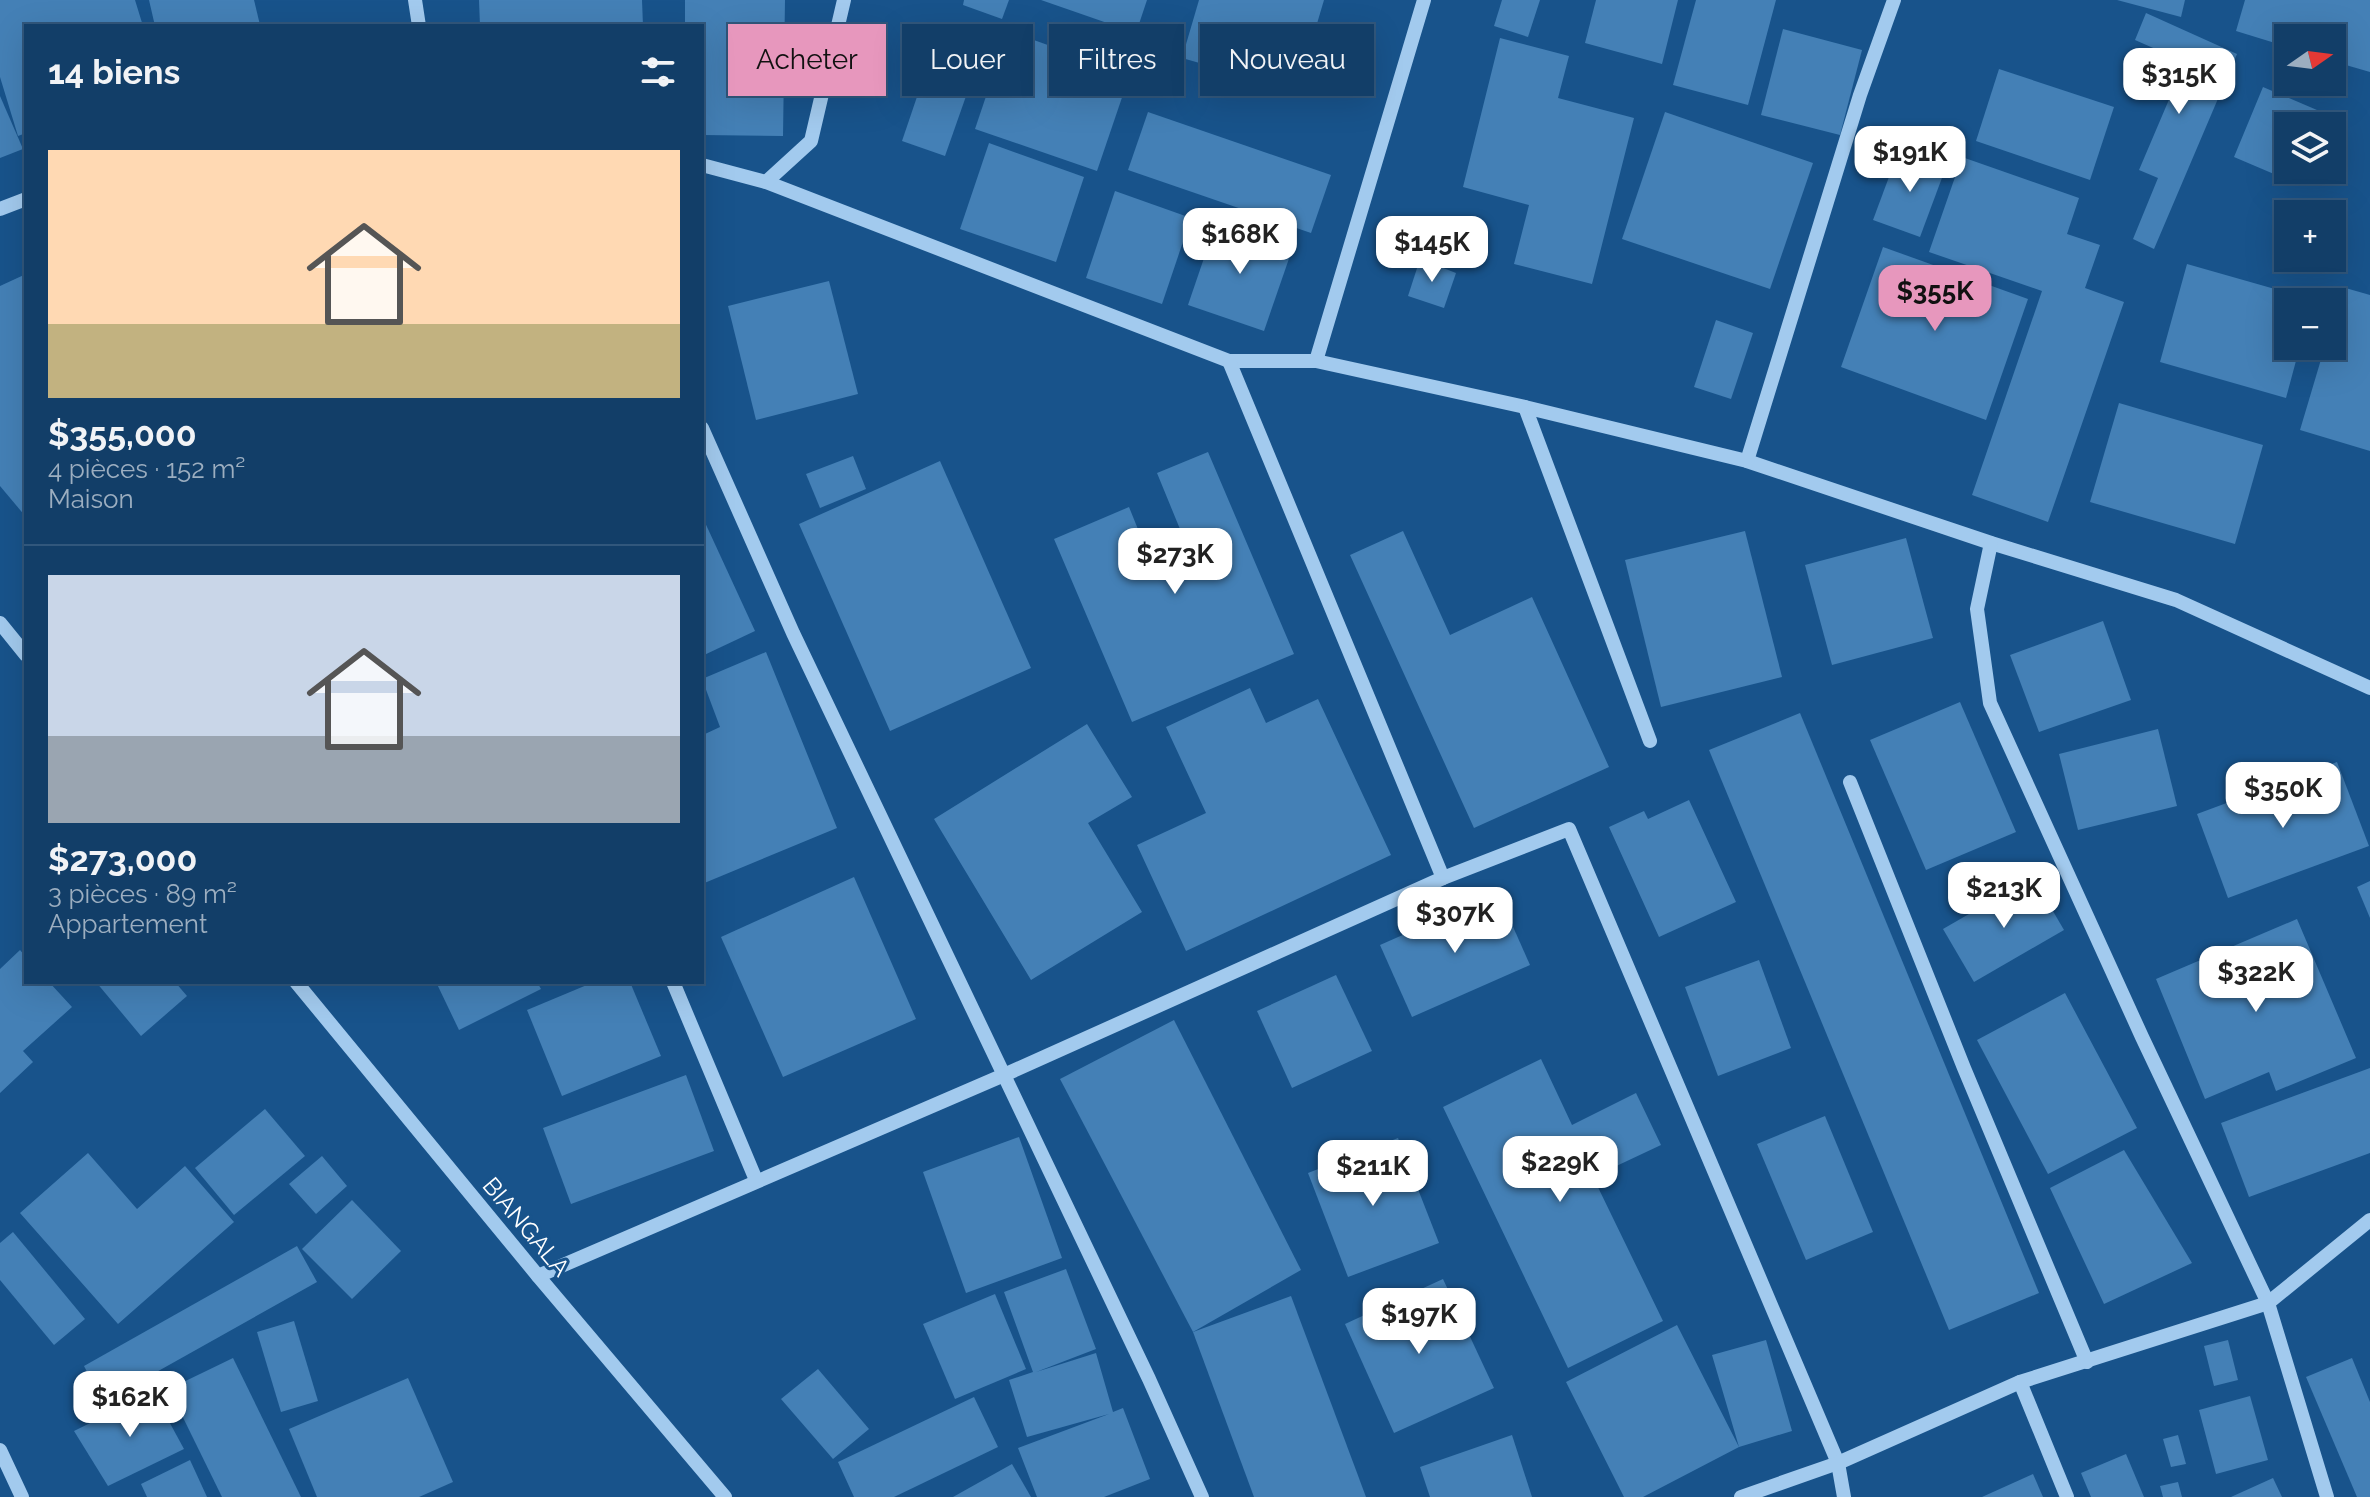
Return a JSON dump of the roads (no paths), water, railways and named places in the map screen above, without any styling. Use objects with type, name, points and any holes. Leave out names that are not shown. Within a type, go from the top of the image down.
[{"type":"street","points":[[415,0],[419,24]]},
{"type":"street","points":[[766,182],[811,141],[844,0]]},
{"type":"street","points":[[1316,361],[1424,0]]},
{"type":"street","points":[[1747,461],[1860,95],[1894,0]]},
{"type":"street","points":[[704,166],[766,182],[1229,361],[1316,361],[1525,407],[1747,461],[1991,543],[2176,600],[2370,688]]},
{"type":"street","points":[[0,209],[24,200]]},
{"type":"street","points":[[1229,361],[1443,878]]},
{"type":"street","points":[[1525,407],[1650,741]]},
{"type":"street","points":[[704,433],[793,633],[1202,1497]]},
{"type":"street","points":[[1991,543],[1977,609],[1990,703],[2135,1023],[2268,1303],[2327,1497]]},
{"type":"street","points":[[0,623],[24,653]]},
{"type":"street","points":[[1850,782],[1964,1068],[2087,1362]]},
{"type":"street","points":[[538,1276],[1004,1075],[1443,878],[1569,829],[1838,1463],[1844,1497]]},
{"type":"street","name":"BIANGALA","points":[[298,984],[725,1497]]},
{"type":"street","points":[[674,984],[756,1180]]},
{"type":"street","points":[[1741,1497],[1838,1463],[2020,1382],[2268,1303],[2370,1220]]},
{"type":"street","points":[[2020,1382],[2067,1497]]},
{"type":"street","points":[[0,1450],[22,1497]]}]
